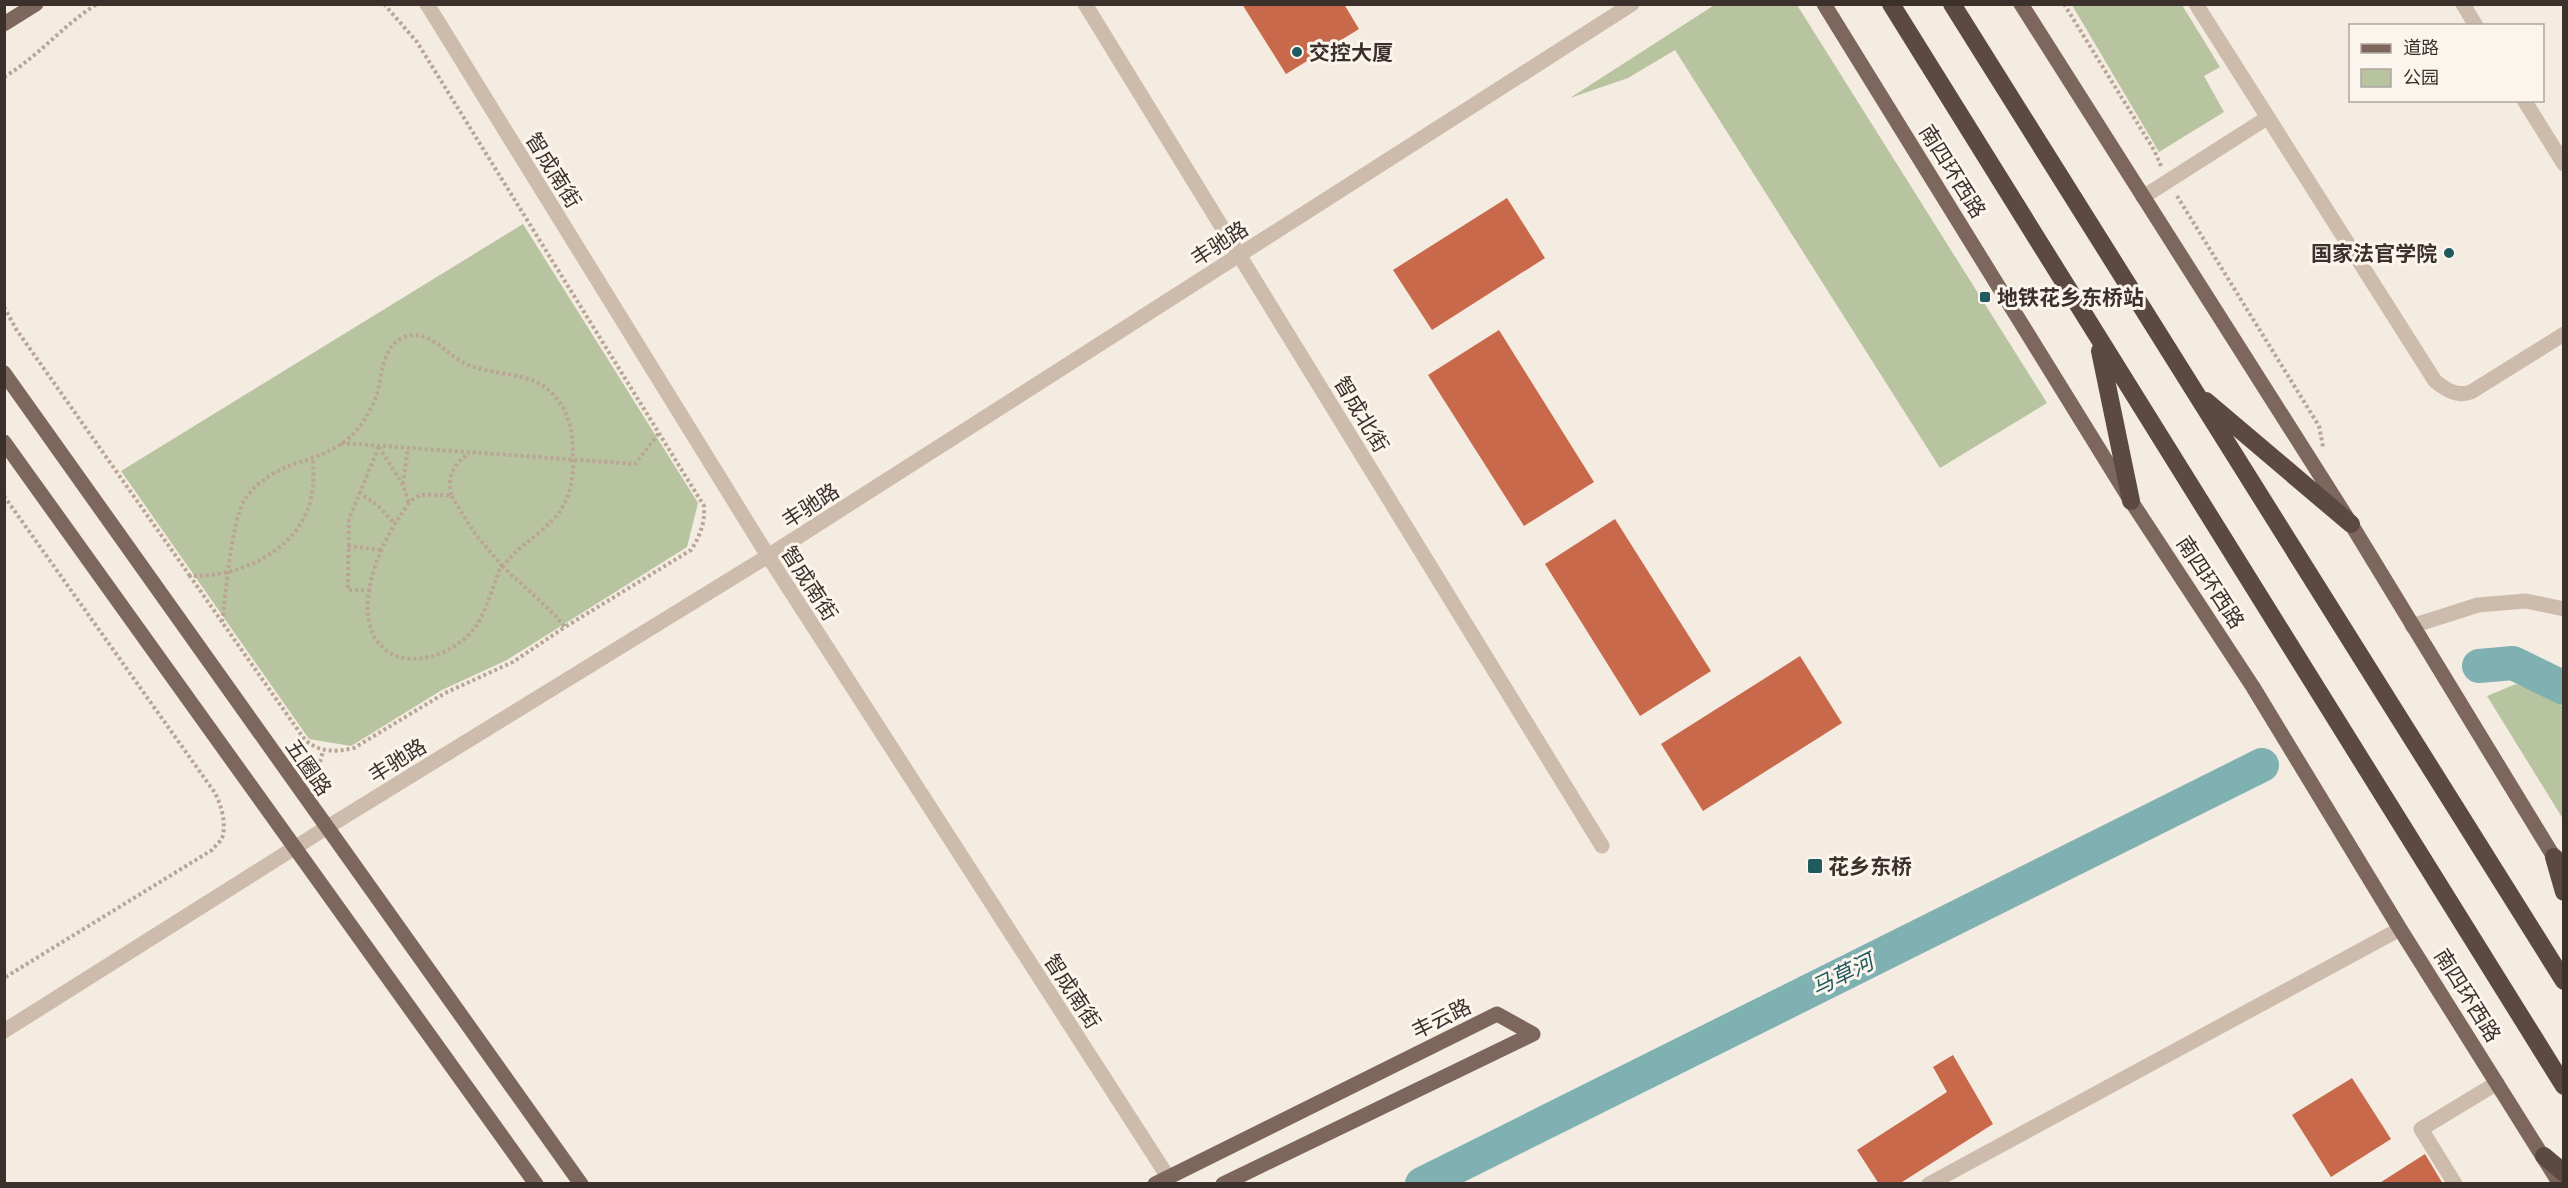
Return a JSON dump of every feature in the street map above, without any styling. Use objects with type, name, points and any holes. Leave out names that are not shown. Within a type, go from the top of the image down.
[{"type":"highway","name":"南四环西路","points":[[1891,4],[2564,1086]]},
{"type":"highway","points":[[1952,4],[2564,981]]},
{"type":"highway","points":[[2097,338],[2131,501]]},
{"type":"highway","points":[[2192,389],[2351,524]]},
{"type":"highway","points":[[2559,865],[2564,892]]},
{"type":"highway","points":[[2544,1156],[2557,1179]]},
{"type":"main road","points":[[4,24],[36,4]]},
{"type":"main road","name":"南四环西路","points":[[1824,4],[2131,501],[2253,687],[2400,929],[2544,1156]]},
{"type":"main road","points":[[2021,4],[2351,524],[2559,865]]},
{"type":"main road","name":"五圈路","points":[[4,373],[580,1184]]},
{"type":"main road","points":[[4,442],[536,1184]]},
{"type":"main road","name":"丰云路","points":[[1162,1180],[1497,1014],[1533,1034],[1223,1184]]},
{"type":"street","name":"智成南街","points":[[427,4],[768,556],[1162,1180]]},
{"type":"street","name":"智成北街","points":[[1085,4],[1602,846]]},
{"type":"street","name":"丰驰路","points":[[4,1031],[326,828],[768,556],[1632,4]]},
{"type":"street","points":[[2196,4],[2435,381],[2451,392],[2461,395],[2471,392],[2564,334]]},
{"type":"street","points":[[2463,4],[2475,24]]},
{"type":"street","points":[[2525,102],[2564,164]]},
{"type":"street","points":[[2143,197],[2267,117]]},
{"type":"street","points":[[2412,627],[2478,605],[2526,601],[2564,609]]},
{"type":"street","points":[[1929,1184],[2400,929]]},
{"type":"street","points":[[2455,1184],[2421,1129],[2497,1083]]},
{"type":"path","points":[[4,77],[26,64],[78,16],[97,4]]},
{"type":"path","points":[[4,307],[16,329],[305,740],[313,747],[323,751],[354,748],[445,693],[513,662],[565,627],[691,550],[698,539],[705,516],[704,506],[417,42],[384,4]]},
{"type":"path","points":[[2064,4],[2154,150],[2168,181],[2319,426],[2323,448]]},
{"type":"path","points":[[222,622],[237,521],[250,492],[271,475],[313,458],[341,443],[360,427],[376,397],[387,352],[401,339],[420,336],[438,344],[464,363],[486,371],[528,379],[553,394],[569,420],[574,480],[565,504],[543,530],[508,557],[502,566],[485,610],[474,628],[460,641],[442,652],[423,659],[408,660],[397,656],[377,641],[372,629],[369,610],[372,573],[381,549],[409,503],[419,496],[451,495]]},
{"type":"path","points":[[341,443],[635,464],[659,433]]},
{"type":"path","points":[[379,446],[403,485],[409,503]]},
{"type":"path","points":[[370,590],[348,590],[349,519],[379,446]]},
{"type":"path","points":[[403,485],[408,448]]},
{"type":"path","points":[[470,453],[450,472],[451,495],[473,531],[502,566],[565,627]]},
{"type":"path","points":[[190,576],[208,576],[229,572],[268,555],[292,534],[308,508],[312,489],[313,458]]},
{"type":"path","points":[[359,492],[378,506],[395,524]]},
{"type":"path","points":[[4,496],[215,793],[221,805],[223,824],[222,837],[212,850],[4,978]]},
{"type":"path","points":[[348,546],[381,549]]},
{"type":"path","points":[[320,762],[323,751]]},
{"type":"path","points":[[223,824],[231,825]]},
{"type":"green space","points":[[1716,4],[1797,5],[2047,403],[1940,468],[1675,50],[1628,78],[1570,98]]},
{"type":"green space","points":[[2072,5],[2182,5],[2220,67],[2204,76],[2224,112],[2159,152]]},
{"type":"green space","points":[[523,224],[698,503],[687,547],[507,660],[442,690],[351,746],[309,739],[121,471]]},
{"type":"green space","points":[[2516,684],[2555,697],[2563,708],[2563,819],[2487,696]]},
{"type":"building","name":"交控大厦","points":[[1242,4],[1344,4],[1359,29],[1286,74]]},
{"type":"building","points":[[1507,198],[1545,258],[1432,330],[1393,270]]},
{"type":"building","points":[[1499,330],[1594,482],[1524,526],[1428,375]]},
{"type":"building","points":[[1615,519],[1711,671],[1640,716],[1545,564]]},
{"type":"building","points":[[1800,656],[1842,723],[1703,811],[1661,744]]},
{"type":"building","points":[[1953,1055],[1993,1124],[1899,1184],[1879,1184],[1857,1150],[1947,1092],[1933,1067]]},
{"type":"building","points":[[2352,1078],[2391,1139],[2331,1177],[2292,1115]]},
{"type":"building","points":[[2425,1154],[2443,1184],[2378,1184]]},
{"type":"waterway","name":"马草河","points":[[2479,666],[2513,663],[2564,688]]},
{"type":"waterway","name":"马草河","points":[[1422,1184],[2262,765]]},
{"type":"place","name":"交控大厦","points":[[1297,52]]},
{"type":"place","name":"国家法官学院","points":[[2449,253]]},
{"type":"place","name":"地铁花乡东桥站","points":[[1985,297]]},
{"type":"place","name":"花乡东桥","points":[[1815,866]]}]
